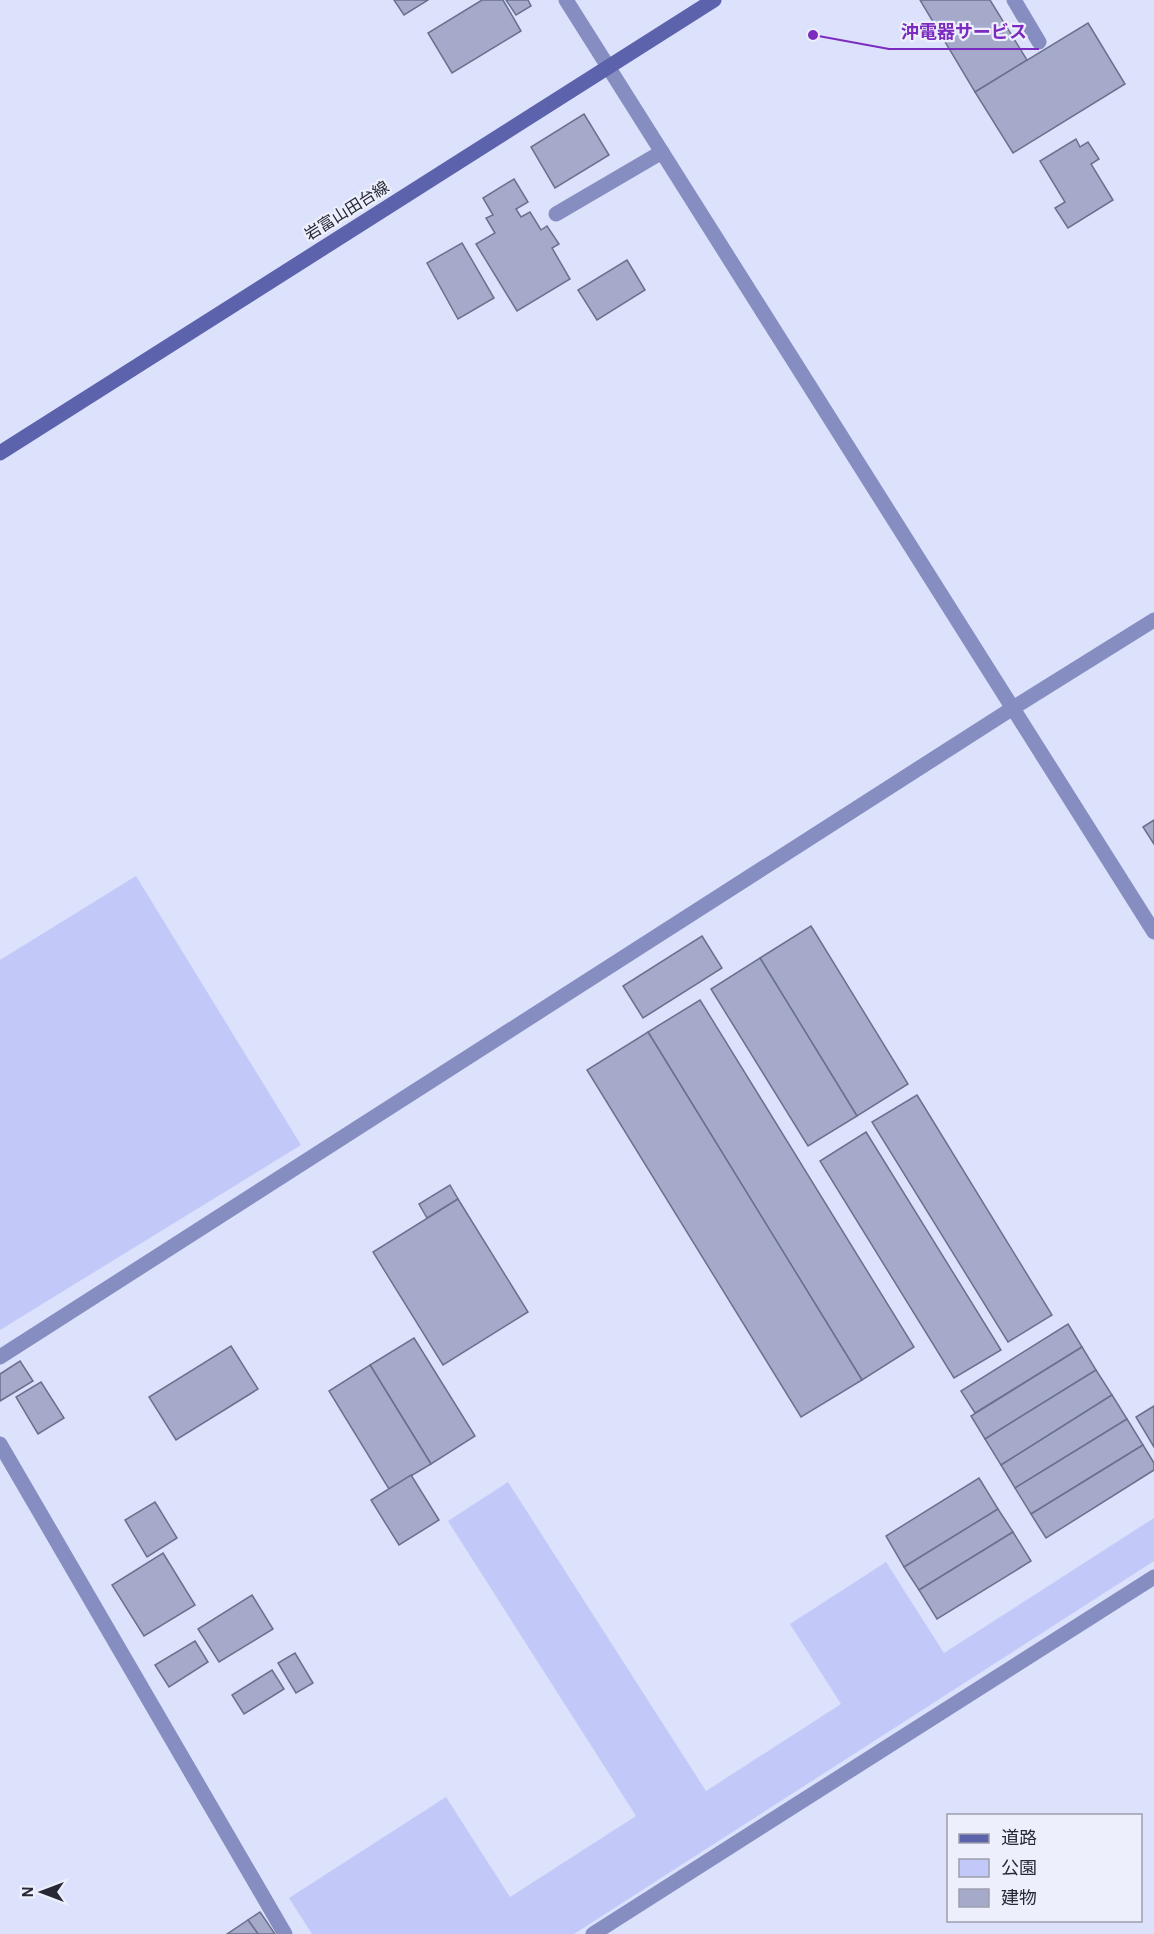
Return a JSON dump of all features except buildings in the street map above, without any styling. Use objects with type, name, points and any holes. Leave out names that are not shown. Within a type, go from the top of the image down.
[{"type":"main road","name":"岩富山田台線","points":[[0,453],[714,0]]},
{"type":"street","points":[[567,0],[1154,932]]},
{"type":"street","points":[[1014,0],[1039,42]]},
{"type":"street","points":[[556,214],[662,152]]},
{"type":"street","points":[[0,1357],[1154,620]]},
{"type":"street","points":[[0,1444],[285,1934]]},
{"type":"street","points":[[593,1934],[1154,1577]]},
{"type":"green space","points":[[136,876],[301,1145],[0,1330],[0,960]]},
{"type":"green space","points":[[508,1482],[706,1791],[841,1704],[790,1624],[886,1562],[944,1653],[1154,1518],[1154,1561],[574,1934],[312,1934],[289,1898],[446,1797],[510,1897],[636,1816],[448,1521]]},
{"type":"place","name":"沖電器サービス","points":[[813,35]]}]
